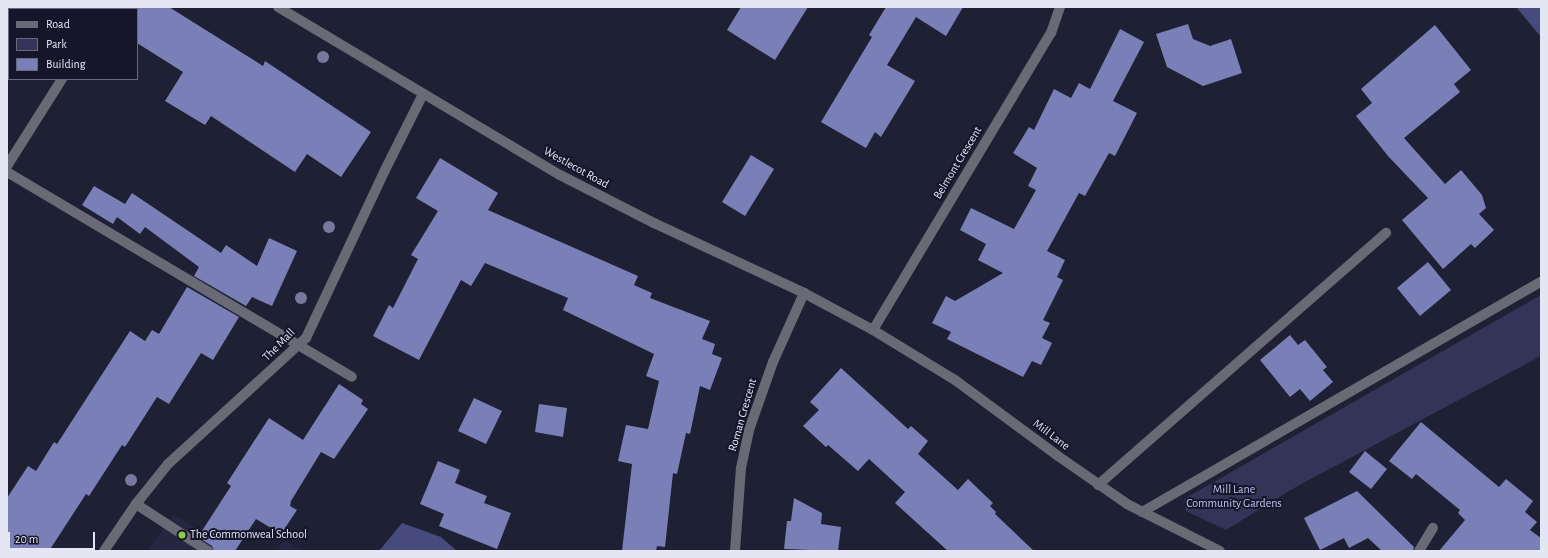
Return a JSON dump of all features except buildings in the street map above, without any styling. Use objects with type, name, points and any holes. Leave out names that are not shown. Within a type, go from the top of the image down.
[{"type":"street","name":"Westlecot Road","points":[[278,7],[423,94],[606,200],[804,293],[873,330]]},
{"type":"street","name":"Belmont Crescent","points":[[873,330],[1051,33],[1060,7]]},
{"type":"street","points":[[7,166],[61,80]]},
{"type":"street","name":"The Mall","points":[[104,551],[136,504],[168,464],[300,346],[423,94]]},
{"type":"street","points":[[7,172],[352,377]]},
{"type":"street","points":[[1098,485],[1386,233]]},
{"type":"street","points":[[1142,512],[1541,282]]},
{"type":"street","name":"Roman Crescent","points":[[735,551],[739,482],[749,430],[773,362],[804,293]]},
{"type":"street","name":"Mill Lane","points":[[873,330],[955,380],[1098,485],[1142,512],[1220,551]]},
{"type":"street","points":[[136,504],[208,551]]},
{"type":"street","points":[[1419,551],[1433,528]]},
{"type":"shaded area","points":[[1516,7],[1541,7],[1541,37]]},
{"type":"shaded area","name":"The Commonweal School","points":[[174,514],[182,519],[229,551],[147,551]]},
{"type":"shaded area","points":[[402,523],[441,537],[457,551],[379,551]]},
{"type":"shaded area","name":"The Commonweal School","points":[[284,540],[302,551],[277,551]]},
{"type":"green space","name":"Mill Lane Community Gardens","points":[[1541,295],[1541,356],[1294,488],[1226,530],[1186,511],[1184,499]]},
{"type":"place","name":"The Commonweal School","points":[[182,535]]}]
